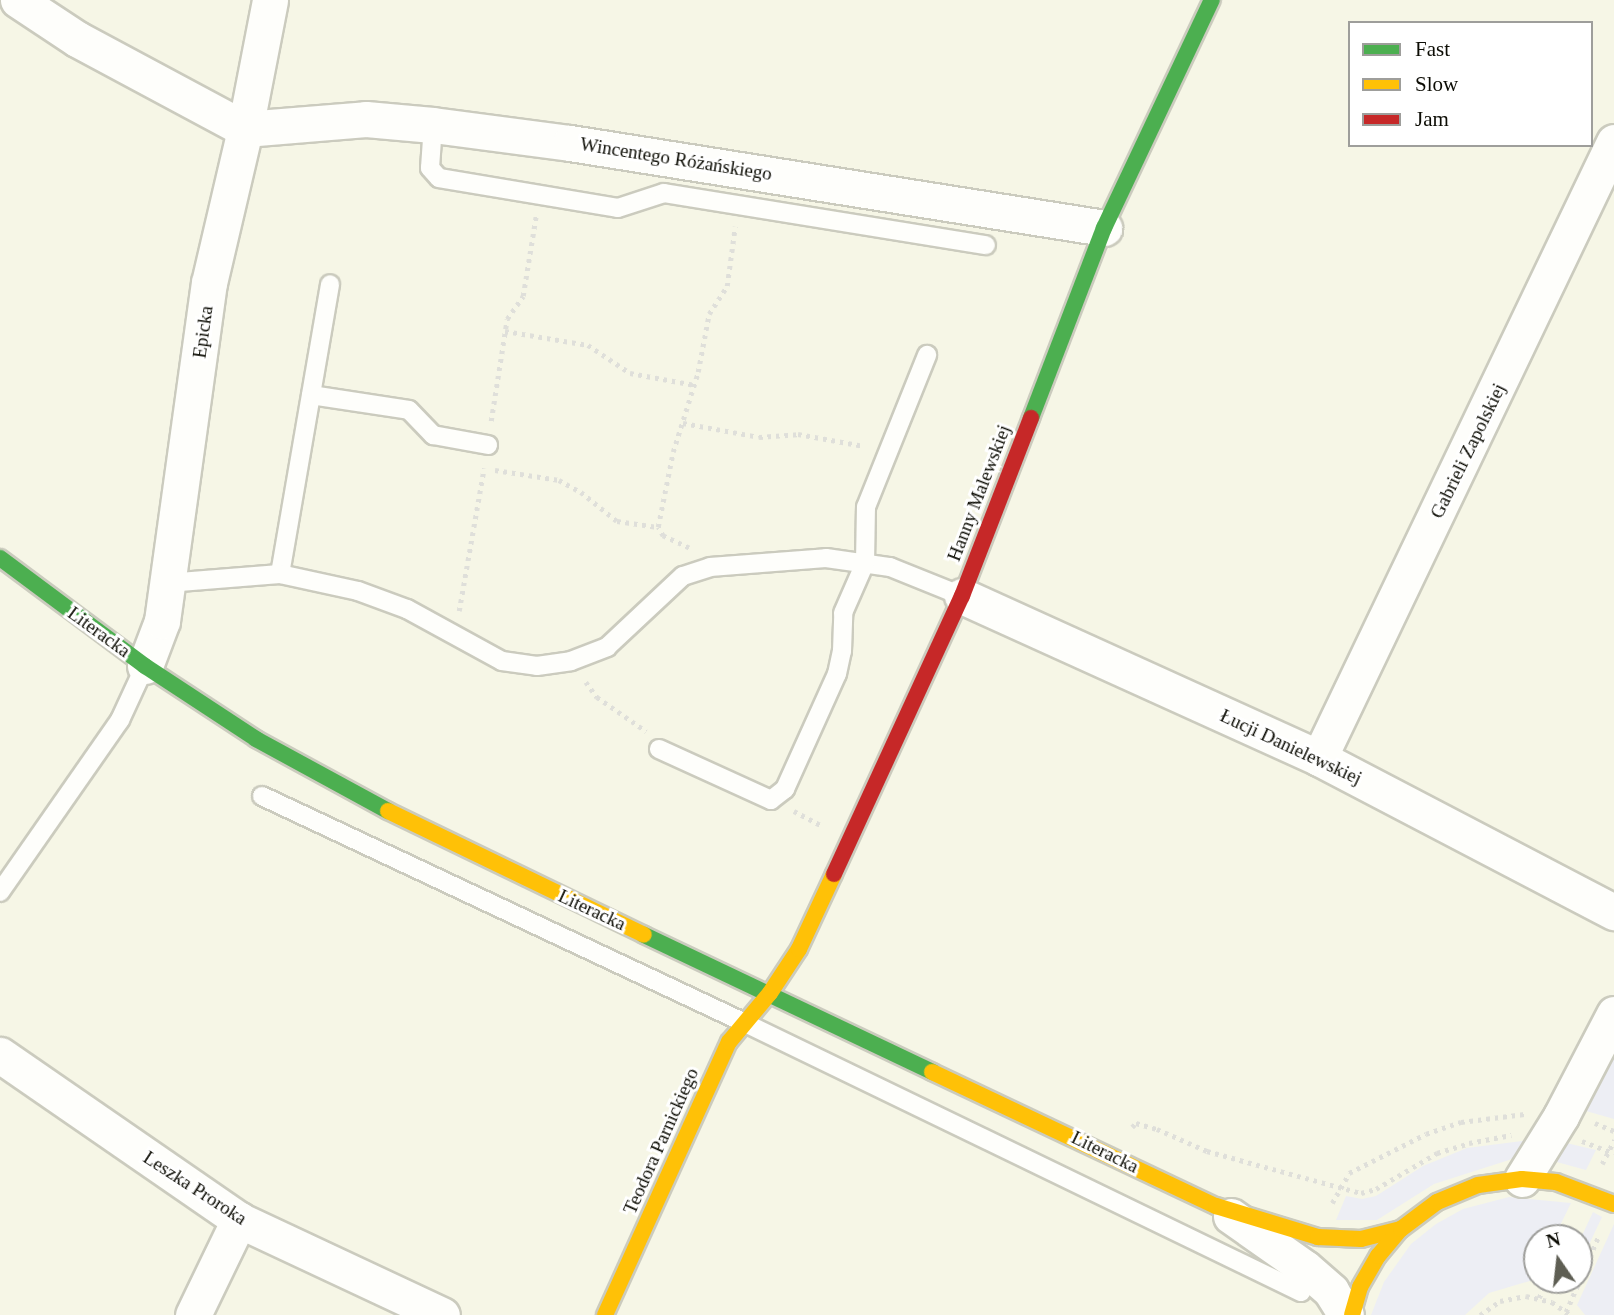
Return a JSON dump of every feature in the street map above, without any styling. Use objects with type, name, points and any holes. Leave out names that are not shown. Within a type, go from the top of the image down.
[{"type":"street","points":[[18,0],[77,39],[245,129]]},
{"type":"street","name":"Epicka","points":[[145,666],[162,621],[209,283],[245,129],[270,0]]},
{"type":"street","name":"Hanny Malewskiej","points":[[770,993],[799,949],[962,596],[1104,228],[1212,0]]},
{"type":"street","name":"Wincentego Różańskiego","points":[[245,129],[366,119],[433,125],[832,183],[1104,228]]},
{"type":"street","name":"Gabrieli Zapolskiej","points":[[1319,758],[1614,142]]},
{"type":"street","name":"Literacka","points":[[0,558],[145,666],[256,739],[424,831],[1216,1206],[1318,1237],[1361,1239],[1401,1229]]},
{"type":"street","name":"Łucji Danielewskiej","points":[[962,596],[1319,758],[1614,912]]},
{"type":"street","name":"Teodora Parnickiego","points":[[605,1315],[729,1042],[743,1021],[770,993]]},
{"type":"street","points":[[1522,1179],[1549,1136],[1614,1014]]},
{"type":"street","name":"Leszka Proroka","points":[[0,1055],[239,1220],[442,1315]]},
{"type":"street","points":[[1352,1315],[1360,1287],[1378,1256],[1401,1229],[1437,1202],[1468,1189],[1522,1179],[1556,1182],[1589,1192],[1614,1204]]},
{"type":"street","name":"Literacka","points":[[1216,1206],[1305,1268],[1331,1291],[1346,1315]]},
{"type":"street","points":[[192,1315],[239,1220]]},
{"type":"lane","points":[[433,125],[430,168],[439,178],[618,208],[664,193],[986,245]]},
{"type":"lane","points":[[280,574],[330,284]]},
{"type":"lane","points":[[659,749],[771,800],[785,789],[837,674],[842,651],[843,613],[865,563],[866,507],[927,355]]},
{"type":"lane","points":[[311,395],[409,410],[433,435],[488,445]]},
{"type":"lane","points":[[167,583],[280,574],[358,591],[407,608],[502,661],[537,666],[571,661],[607,647],[684,576],[710,566],[826,558],[890,567],[962,596]]},
{"type":"lane","points":[[0,892],[120,720],[145,666]]},
{"type":"lane","points":[[262,796],[743,1021],[1301,1292]]},
{"type":"path","points":[[450,632],[460,610],[507,319],[523,296],[539,195]]},
{"type":"path","points":[[710,566],[681,542],[663,536],[658,527],[673,452],[695,385],[709,314],[727,286],[738,205]]},
{"type":"path","points":[[505,331],[588,345],[630,373],[695,385]]},
{"type":"path","points":[[684,423],[759,438],[798,434],[889,450]]},
{"type":"path","points":[[484,468],[559,480],[581,492],[617,521],[658,527]]},
{"type":"path","points":[[571,661],[597,697],[644,728],[659,749]]},
{"type":"path","points":[[771,800],[849,840]]},
{"type":"path","points":[[1157,1129],[1207,1152],[1361,1193],[1376,1189],[1437,1153],[1499,1136],[1549,1136],[1577,1140],[1614,1153]]},
{"type":"path","points":[[1480,1315],[1508,1298],[1539,1298],[1568,1313],[1603,1228]]},
{"type":"path","points":[[1539,1298],[1541,1294]]},
{"type":"shaded area","points":[[1614,1049],[1614,1119],[1579,1109]]},
{"type":"shaded area","points":[[1530,1140],[1518,1155],[1509,1160],[1434,1184],[1377,1220],[1336,1220],[1346,1196],[1362,1199],[1376,1196],[1423,1166],[1467,1148]]},
{"type":"shaded area","points":[[1562,1142],[1596,1150],[1586,1170],[1553,1161]]},
{"type":"shaded area","points":[[1509,1197],[1571,1203],[1561,1224],[1523,1224],[1523,1283],[1489,1293],[1465,1315],[1371,1315],[1384,1282],[1411,1244],[1436,1224],[1463,1209]]},
{"type":"shaded area","points":[[1593,1212],[1602,1217],[1593,1236],[1593,1224],[1587,1224]]},
{"type":"shaded area","points":[[1614,1224],[1614,1315],[1585,1315],[1577,1305],[1582,1294],[1593,1294],[1593,1270]]},
{"type":"traffic: fast","points":[[1031,418],[1104,228],[1212,0]]},
{"type":"traffic: fast","points":[[0,558],[145,666],[256,739],[388,811]]},
{"type":"traffic: fast","points":[[644,935],[932,1072]]},
{"type":"traffic: slow","points":[[388,811],[644,935]]},
{"type":"traffic: slow","points":[[605,1315],[729,1042],[770,993],[799,949],[834,874]]},
{"type":"traffic: slow","points":[[932,1072],[1216,1206],[1318,1237],[1361,1239],[1401,1229]]},
{"type":"traffic: slow","points":[[1352,1315],[1360,1287],[1378,1256],[1401,1229],[1437,1202],[1478,1185],[1522,1179],[1556,1182],[1614,1204]]},
{"type":"traffic: jam","points":[[834,874],[962,596],[1031,418]]}]
